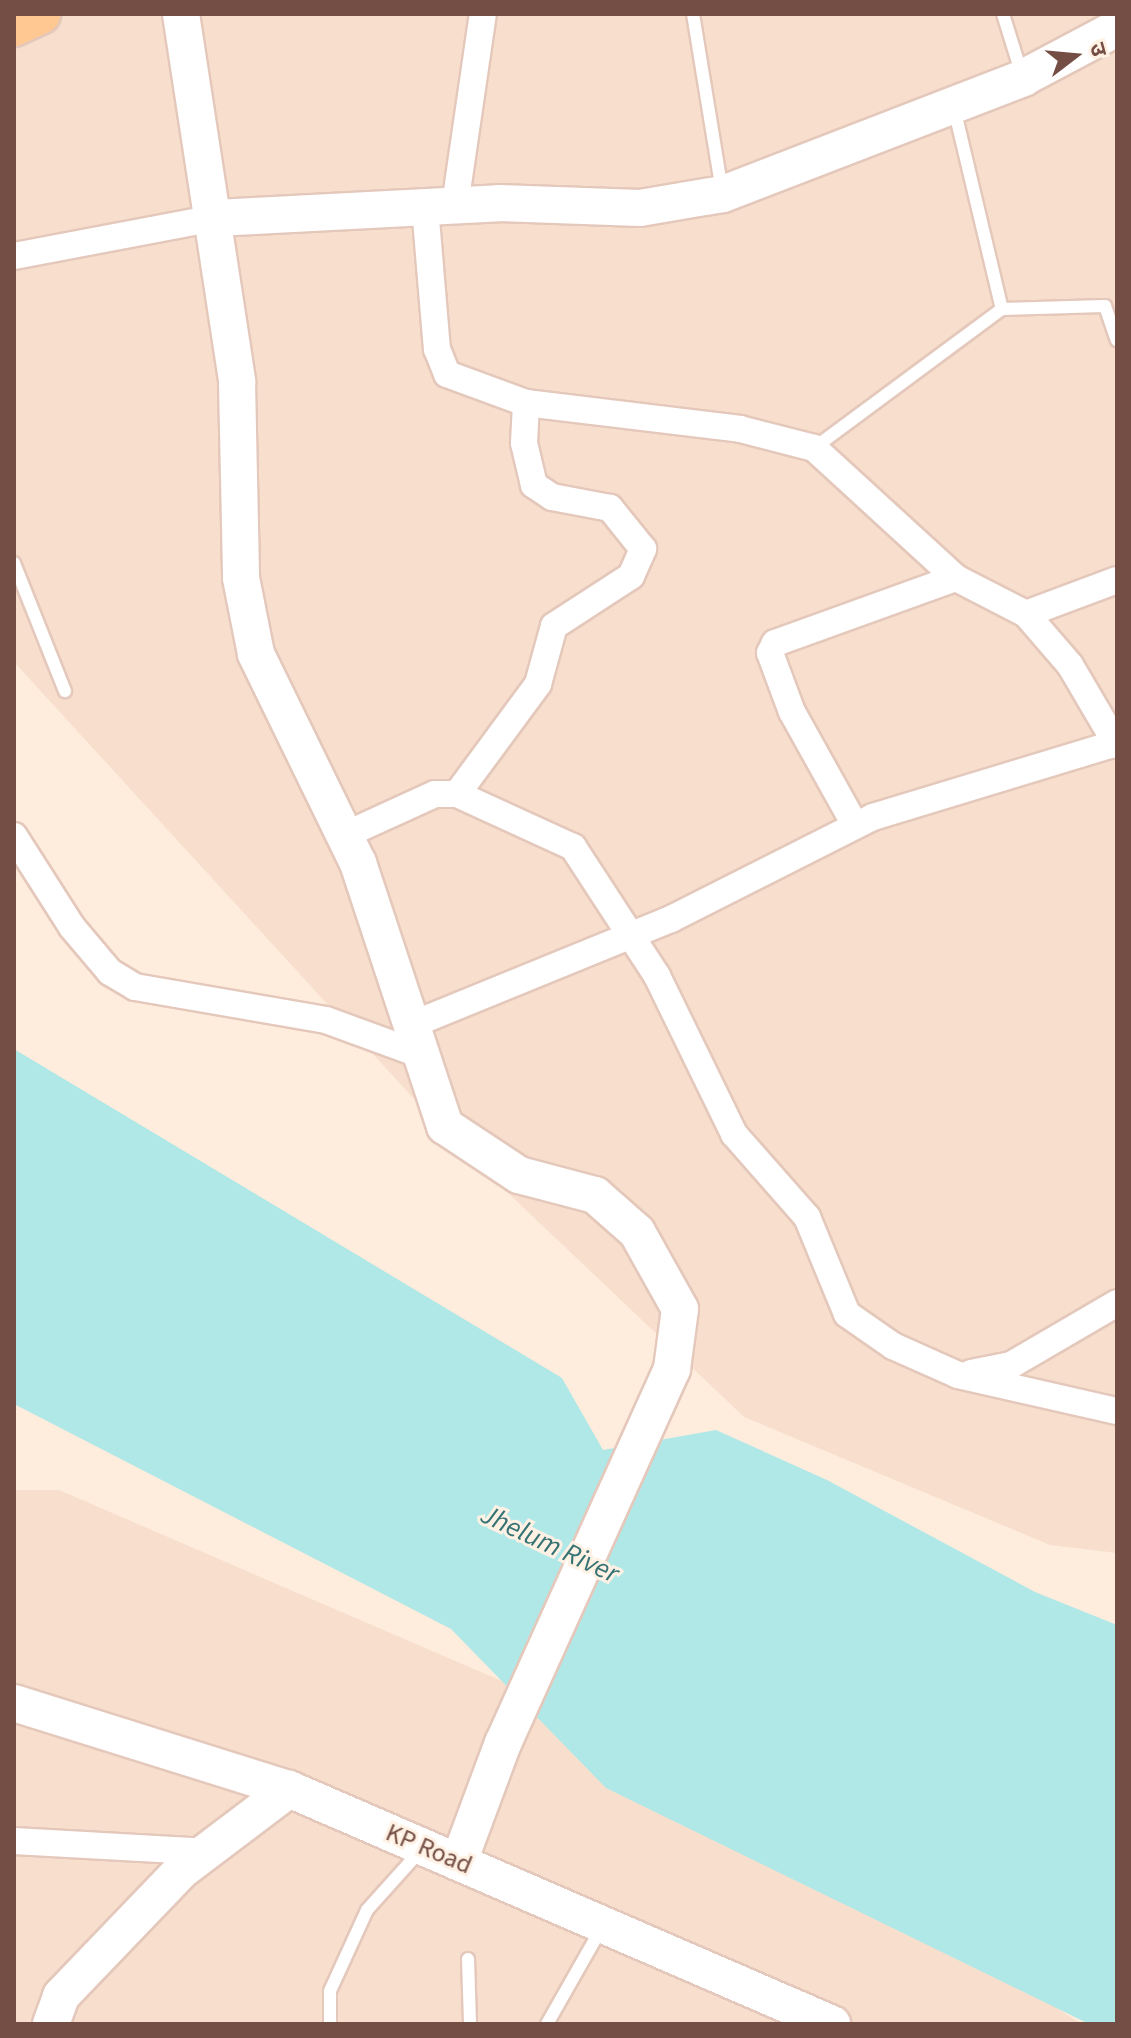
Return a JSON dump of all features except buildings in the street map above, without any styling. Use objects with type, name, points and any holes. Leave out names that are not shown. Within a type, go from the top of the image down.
[{"type":"main road","points":[[14,26],[40,14]]},
{"type":"street","points":[[181,14],[216,218],[237,382],[241,578],[256,654],[345,835],[445,1126],[481,1156],[519,1175],[595,1195],[637,1232],[680,1309],[672,1369],[503,1743],[459,1861]]},
{"type":"street","points":[[14,836],[72,927],[110,972],[135,987],[326,1020],[415,1039],[631,934],[751,883],[855,825],[1117,744],[1070,665],[1026,614],[956,578],[814,448],[740,429],[526,403],[447,374],[437,349],[440,206],[483,14]]},
{"type":"street","points":[[14,256],[216,218],[440,206],[640,208],[723,194],[1023,78],[1117,28]]},
{"type":"street","points":[[457,794],[538,684],[554,626],[631,576],[643,549],[610,508],[552,497],[534,485],[524,443],[526,403]]},
{"type":"street","points":[[855,825],[792,712],[770,653],[775,643],[956,578]]},
{"type":"street","points":[[1026,614],[1117,580]]},
{"type":"street","points":[[345,835],[435,794],[457,794],[573,847],[631,934],[734,1134],[807,1217],[847,1314],[893,1346],[958,1375],[1117,1411]]},
{"type":"street","points":[[958,1375],[1011,1365],[1117,1303]]},
{"type":"street","name":"KP Road","points":[[14,1703],[289,1789],[832,2024]]},
{"type":"street","points":[[51,2024],[61,1996],[182,1870],[289,1789]]},
{"type":"street","points":[[14,1841],[209,1852]]},
{"type":"lane","points":[[693,14],[723,194]]},
{"type":"lane","points":[[1003,14],[1023,78]]},
{"type":"lane","points":[[953,105],[1002,309]]},
{"type":"lane","points":[[814,448],[1002,309],[1105,306],[1117,340]]},
{"type":"lane","points":[[14,563],[65,691]]},
{"type":"lane","points":[[330,2024],[330,1991],[367,1910],[424,1847]]},
{"type":"lane","points":[[547,2024],[604,1924]]},
{"type":"lane","points":[[468,1959],[470,2024]]},
{"type":"shaded area","points":[[14,14],[1117,14],[1117,1553],[1050,1545],[744,1417],[448,1136],[14,662]]},
{"type":"shaded area","points":[[14,1490],[59,1490],[687,1761],[1081,2024],[14,2024]]},
{"type":"water","name":"Jhelum River","points":[[14,1049],[562,1378],[603,1450],[716,1430],[827,1480],[1035,1592],[1117,1625],[1117,2024],[1089,2024],[606,1788],[451,1629],[14,1404]]}]
